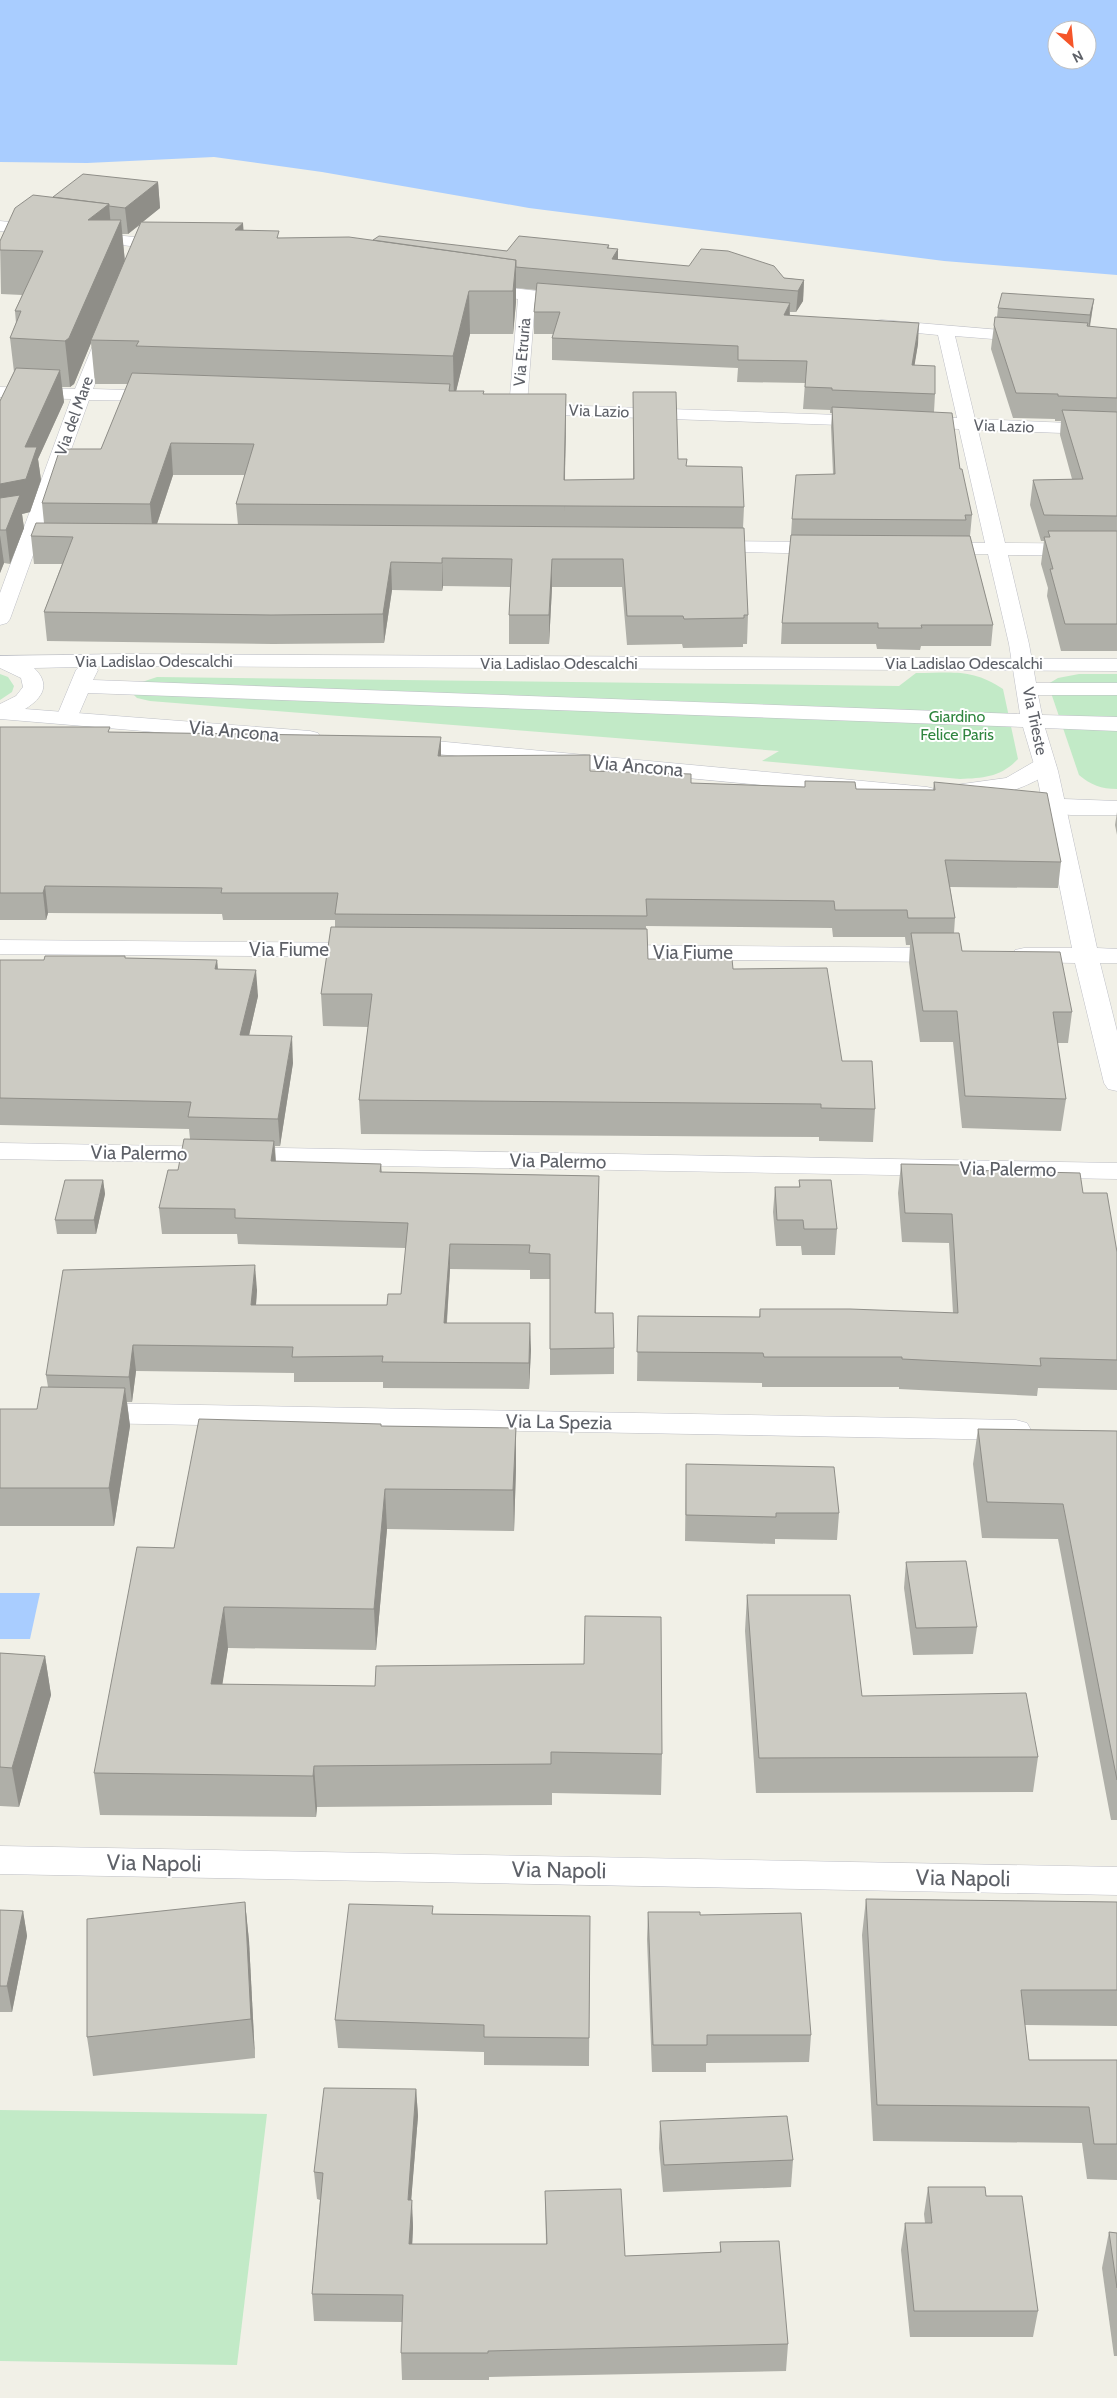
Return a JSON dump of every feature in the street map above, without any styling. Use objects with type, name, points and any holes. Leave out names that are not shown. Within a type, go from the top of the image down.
[{"type":"street","points":[[0,226],[183,248]]},
{"type":"street","points":[[136,261],[143,244]]},
{"type":"street","points":[[458,286],[527,296],[586,301]]},
{"type":"street","name":"Via Etruria","points":[[518,408],[527,296]]},
{"type":"street","name":"Via del Mare","points":[[0,619],[31,543],[81,393],[114,314]]},
{"type":"street","points":[[868,324],[1050,338]]},
{"type":"street","name":"Via Trieste","points":[[945,330],[1023,663],[1032,721],[1045,765],[1086,956],[1117,1083]]},
{"type":"street","points":[[0,392],[180,397]]},
{"type":"street","name":"Via Lazio","points":[[498,408],[1117,430]]},
{"type":"street","points":[[19,521],[38,519]]},
{"type":"street","points":[[31,543],[50,543]]},
{"type":"street","points":[[685,547],[843,548]]},
{"type":"street","points":[[920,548],[1117,550]]},
{"type":"street","points":[[0,568],[21,568]]},
{"type":"street","points":[[67,718],[79,686],[92,660]]},
{"type":"street","name":"Via Ladislao Odescalchi","points":[[1,662],[92,660],[465,664],[1023,663],[1117,665]]},
{"type":"street","points":[[0,712],[20,703],[29,696],[35,687],[34,679],[28,671],[18,666],[1,662]]},
{"type":"street","points":[[79,686],[1117,724]]},
{"type":"street","points":[[1038,689],[1117,689]]},
{"type":"street","name":"Via Ancona","points":[[0,712],[329,739]]},
{"type":"street","name":"Via Ancona","points":[[378,743],[916,792],[1055,808],[1117,808]]},
{"type":"street","name":"Via Ancona","points":[[916,792],[958,792],[990,789],[1022,779],[1045,765]]},
{"type":"street","name":"Via Fiume","points":[[0,947],[389,950]]},
{"type":"street","name":"Via Fiume","points":[[588,952],[966,955]]},
{"type":"street","points":[[1006,955],[1117,956]]},
{"type":"street","name":"Via Palermo","points":[[0,1151],[1117,1171]]},
{"type":"street","name":"Via La Spezia","points":[[60,1413],[1047,1431]]},
{"type":"street","name":"Via Napoli","points":[[0,1860],[1117,1881]]},
{"type":"green space","name":"Giardino Felice Paris","points":[[916,673],[961,673],[992,682],[1003,689],[1018,759],[999,773],[977,778],[960,779],[762,761],[779,751],[150,701],[137,698],[132,693],[133,685],[157,677],[899,686]]},
{"type":"green space","points":[[0,674],[8,677],[14,686],[12,692],[0,700]]},
{"type":"green space","points":[[1079,674],[1117,674],[1117,789],[1096,786],[1079,775],[1048,684],[1058,678]]},
{"type":"green space","points":[[0,2110],[267,2114],[237,2365],[0,2361]]},
{"type":"water","points":[[0,0],[1117,0],[1117,275],[944,261],[529,208],[322,172],[214,157],[87,163],[0,162]]},
{"type":"water","points":[[0,1593],[40,1593],[30,1639],[0,1639]]},
{"type":"building","points":[[83,174],[158,182],[125,208],[109,206],[109,204],[53,197]]},
{"type":"building","points":[[33,195],[109,204],[88,220],[121,220],[69,338],[65,341],[10,338],[21,311],[15,311],[43,251],[0,250],[0,241],[15,208]]},
{"type":"building","points":[[141,222],[243,223],[235,230],[279,231],[277,238],[349,237],[516,260],[513,291],[469,291],[453,356],[136,346],[139,341],[91,340]]},
{"type":"building","points":[[379,236],[507,251],[519,236],[609,245],[607,248],[618,249],[612,259],[689,266],[701,249],[728,251],[774,266],[784,278],[804,280],[798,291],[516,267],[516,260],[373,240]]},
{"type":"building","points":[[537,283],[790,303],[784,315],[919,323],[912,365],[935,366],[935,394],[832,390],[832,388],[805,387],[807,361],[738,360],[738,346],[552,338],[560,312],[534,312]]},
{"type":"building","points":[[1002,293],[1094,299],[1090,315],[998,308]]},
{"type":"building","points":[[995,317],[1088,323],[1087,326],[1117,329],[1117,398],[1016,393],[994,325]]},
{"type":"building","points":[[16,368],[60,370],[25,447],[37,447],[26,479],[0,484],[0,401]]},
{"type":"building","points":[[132,373],[450,384],[449,391],[484,391],[483,394],[566,394],[564,480],[634,479],[633,392],[676,392],[678,459],[687,459],[686,466],[742,467],[744,507],[236,504],[254,444],[171,443],[150,504],[42,503],[60,449],[101,449]]},
{"type":"building","points":[[832,407],[952,413],[960,469],[962,469],[972,515],[965,515],[966,520],[792,519],[796,475],[835,474]]},
{"type":"building","points":[[1062,410],[1117,412],[1117,516],[1044,515],[1033,480],[1083,479]]},
{"type":"building","points":[[20,495],[6,530],[0,530],[0,498]]},
{"type":"building","points":[[36,523],[744,528],[748,615],[744,615],[744,618],[684,619],[683,616],[627,616],[623,559],[552,559],[549,615],[509,615],[512,559],[442,558],[442,563],[391,562],[383,614],[271,615],[44,612],[73,537],[31,536]]},
{"type":"building","points":[[1048,531],[1117,531],[1117,624],[1065,624],[1050,569],[1053,569],[1044,537],[1050,537]]},
{"type":"building","points":[[791,535],[970,536],[993,625],[921,625],[922,628],[878,628],[878,623],[782,623]]},
{"type":"building","points":[[0,727],[110,727],[108,732],[441,737],[438,756],[590,755],[590,771],[691,774],[691,783],[805,787],[805,781],[855,782],[856,789],[935,790],[934,782],[1047,793],[1061,862],[945,860],[955,918],[908,918],[907,910],[835,910],[834,901],[646,899],[647,916],[335,914],[338,893],[221,893],[222,888],[45,886],[43,893],[0,893]]},
{"type":"building","points":[[331,927],[647,929],[648,959],[732,959],[733,969],[827,968],[842,1061],[872,1061],[875,1109],[821,1108],[821,1104],[359,1100],[372,994],[321,994]]},
{"type":"building","points":[[911,933],[959,933],[962,951],[1060,952],[1072,1012],[1053,1012],[1066,1099],[965,1096],[957,1011],[923,1011]]},
{"type":"building","points":[[45,956],[125,956],[125,958],[217,960],[215,969],[256,970],[240,1035],[292,1036],[278,1119],[188,1117],[191,1102],[0,1098],[0,960],[44,960]]},
{"type":"building","points":[[184,1139],[274,1141],[271,1161],[381,1164],[380,1172],[599,1176],[595,1313],[613,1313],[614,1348],[550,1349],[550,1254],[529,1253],[530,1245],[450,1244],[444,1323],[530,1323],[529,1363],[382,1362],[383,1356],[292,1357],[293,1347],[133,1345],[129,1377],[46,1375],[63,1270],[255,1265],[251,1305],[387,1305],[388,1294],[401,1294],[408,1223],[235,1218],[235,1209],[159,1208],[168,1170],[178,1170]]},
{"type":"building","points":[[901,1164],[962,1165],[963,1170],[1080,1173],[1083,1193],[1107,1193],[1117,1252],[1117,1360],[1040,1358],[1041,1366],[902,1359],[902,1357],[764,1357],[763,1353],[637,1352],[638,1316],[760,1317],[760,1309],[850,1309],[958,1313],[952,1214],[905,1213]]},
{"type":"building","points":[[65,1180],[103,1180],[94,1220],[55,1220]]},
{"type":"building","points":[[799,1180],[831,1180],[837,1229],[804,1229],[803,1220],[777,1220],[775,1187],[800,1187]]},
{"type":"building","points":[[41,1387],[125,1388],[109,1488],[0,1488],[0,1409],[37,1409]]},
{"type":"building","points":[[199,1419],[381,1424],[381,1426],[516,1428],[513,1490],[385,1489],[374,1609],[224,1607],[211,1684],[375,1686],[376,1666],[584,1664],[585,1616],[661,1617],[662,1754],[551,1752],[551,1764],[314,1766],[313,1776],[94,1773],[137,1547],[174,1548]]},
{"type":"building","points":[[978,1429],[1117,1431],[1117,1780],[1063,1504],[987,1502]]},
{"type":"building","points":[[686,1464],[834,1467],[839,1513],[776,1513],[776,1517],[686,1515]]},
{"type":"building","points":[[966,1561],[977,1627],[916,1628],[906,1562]]},
{"type":"building","points":[[747,1595],[850,1595],[862,1696],[1026,1693],[1038,1757],[759,1758]]},
{"type":"building","points":[[0,1653],[45,1656],[12,1768],[0,1767]]},
{"type":"building","points":[[866,1899],[1117,1902],[1117,1990],[1021,1990],[1029,2060],[1117,2060],[1117,2144],[1094,2144],[1089,2107],[877,2105]]},
{"type":"building","points":[[245,1902],[251,2019],[87,2037],[87,1919]]},
{"type":"building","points":[[349,1904],[433,1906],[432,1914],[590,1916],[589,2038],[484,2037],[484,2025],[335,2020]]},
{"type":"building","points":[[0,1910],[23,1911],[7,1986],[0,1986]]},
{"type":"building","points":[[648,1912],[700,1912],[700,1915],[801,1913],[811,2035],[707,2035],[707,2045],[653,2045]]},
{"type":"building","points":[[324,2088],[416,2089],[408,2200],[412,2200],[409,2244],[547,2244],[545,2191],[621,2189],[625,2256],[721,2252],[720,2242],[779,2241],[788,2344],[488,2351],[488,2353],[401,2353],[403,2295],[312,2294],[323,2173],[314,2172]]},
{"type":"building","points":[[787,2116],[793,2160],[664,2165],[660,2121]]},
{"type":"building","points":[[928,2187],[985,2187],[986,2196],[1022,2196],[1038,2311],[914,2311],[905,2223],[932,2223]]},
{"type":"building","points":[[1109,2232],[1117,2233],[1117,2288]]}]
